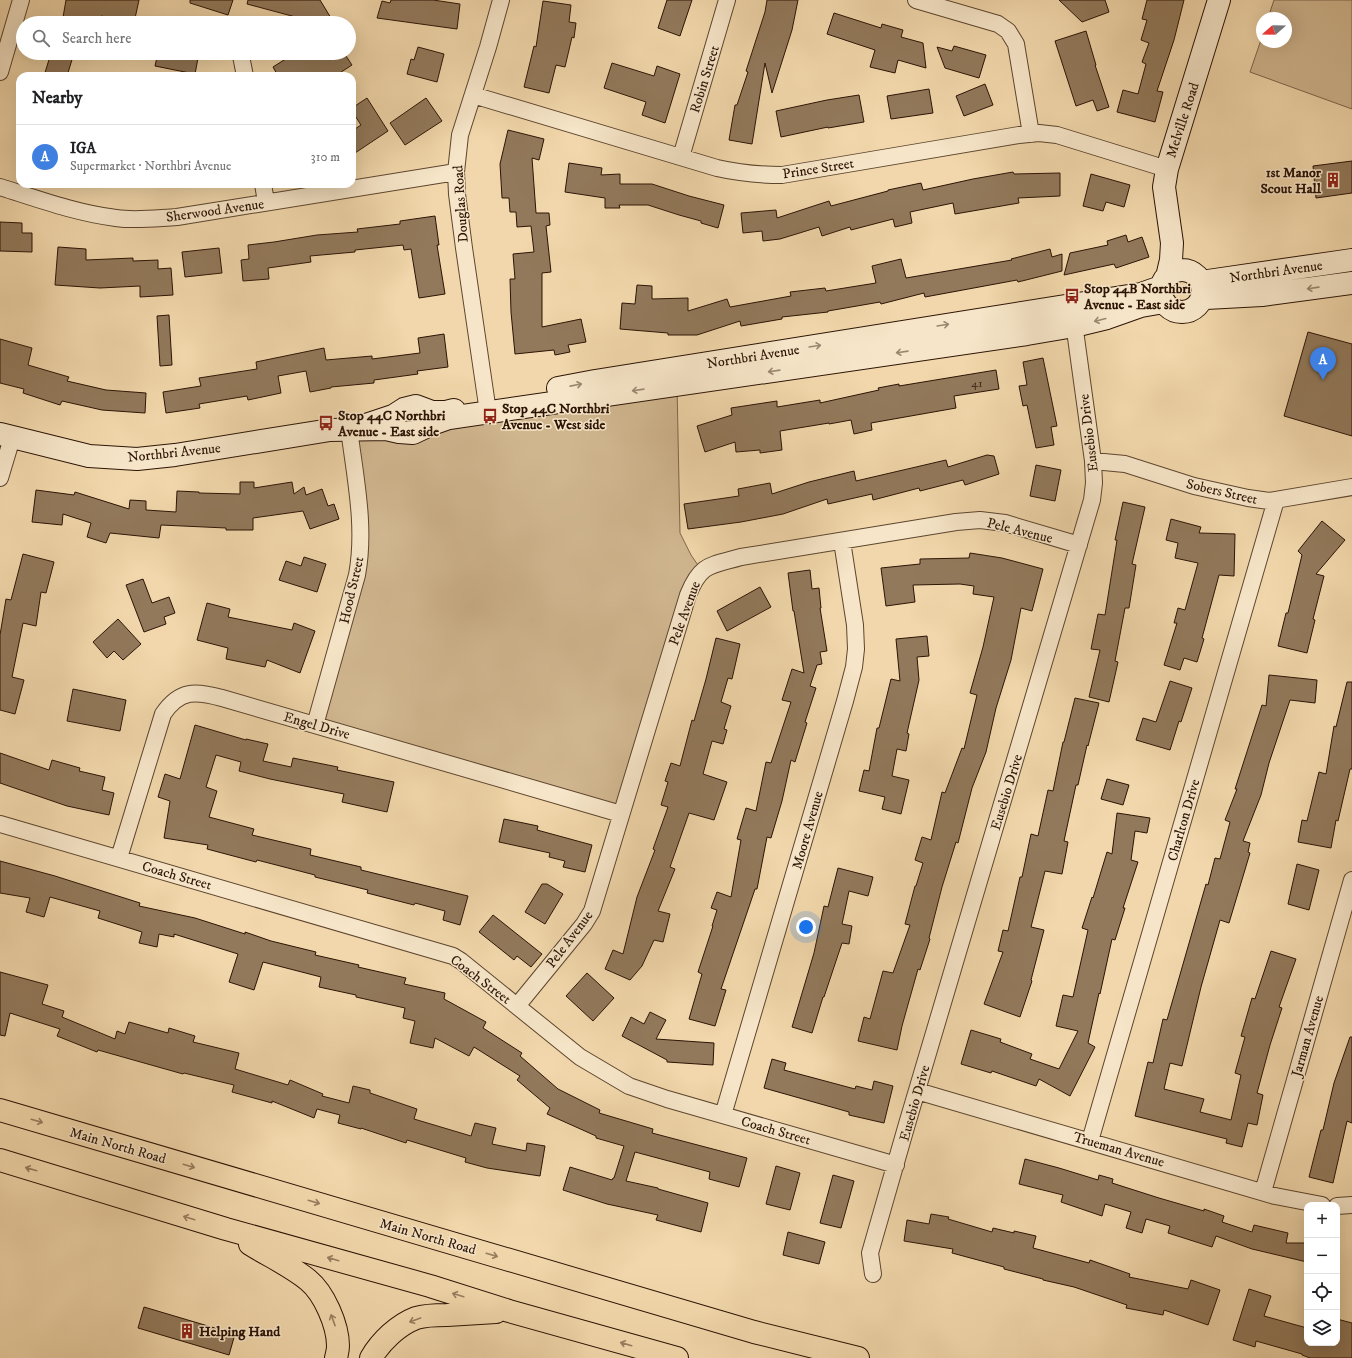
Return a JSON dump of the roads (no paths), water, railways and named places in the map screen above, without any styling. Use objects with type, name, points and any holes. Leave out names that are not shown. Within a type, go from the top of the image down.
[{"type":"highway","name":"Main North Road","points":[[0,1110],[747,1329],[858,1358]]},
{"type":"highway","points":[[0,1160],[226,1229],[430,1286],[509,1311],[677,1358]]},
{"type":"highway","points":[[226,1229],[303,1276],[317,1289],[327,1305],[334,1323],[338,1346],[336,1358]]},
{"type":"highway","points":[[371,1358],[384,1340],[406,1323],[417,1318],[430,1315],[509,1311]]},
{"type":"street","points":[[16,16],[21,0]]},
{"type":"street","name":"Douglas Road","points":[[488,407],[464,248],[457,194],[456,172],[460,135],[502,0]]},
{"type":"street","name":"Robin Street","points":[[680,157],[727,0]]},
{"type":"street","points":[[916,0],[998,24],[1008,31],[1016,44],[1031,134]]},
{"type":"street","name":"Melville Road","points":[[1180,286],[1171,260],[1172,243],[1164,187],[1167,169],[1219,0]]},
{"type":"street","points":[[0,72],[16,17]]},
{"type":"street","points":[[242,60],[244,72]]},
{"type":"street","name":"Prince Street","points":[[473,95],[738,173],[782,175],[1031,134],[1057,135],[1167,169]]},
{"type":"street","name":"Sherwood Avenue","points":[[356,188],[456,172]]},
{"type":"street","name":"Sherwood Avenue","points":[[0,187],[77,211],[116,218],[146,219],[177,217],[355,188]]},
{"type":"street","points":[[264,188],[266,202]]},
{"type":"street","name":"Northbri Avenue","points":[[488,407],[595,381],[1141,294],[1180,286],[1352,260]]},
{"type":"street","name":"Northbri Avenue","points":[[1180,286],[1206,298],[1262,295],[1352,283]]},
{"type":"street","name":"Northbri Avenue","points":[[6,436],[89,456],[137,459],[175,455],[330,430],[349,429],[376,422],[393,416],[404,409],[416,406],[432,412],[446,412],[1021,335],[1074,326],[1106,318],[1141,306],[1180,286]]},
{"type":"street","name":"Eusebio Drive","points":[[873,1274],[870,1253],[1092,500],[1094,461],[1071,305]]},
{"type":"street","name":"Hood Street","points":[[315,725],[361,557],[360,520],[349,429]]},
{"type":"street","points":[[0,478],[6,436]]},
{"type":"street","name":"Sobers Street","points":[[1094,461],[1125,464],[1194,486],[1269,501],[1352,487]]},
{"type":"street","name":"Charlton Drive","points":[[1090,1141],[1276,500]]},
{"type":"street","name":"Pele Avenue","points":[[517,1006],[584,924],[592,911],[688,595],[697,576],[702,571],[710,566],[740,557],[956,522],[980,520],[1005,523],[1079,545]]},
{"type":"street","name":"Moore Avenue","points":[[723,1115],[854,667],[856,649],[855,625],[842,541]]},
{"type":"street","name":"Engel Drive","points":[[119,858],[163,714],[170,704],[179,697],[199,692],[621,814]]},
{"type":"street","name":"Coach Street","points":[[0,824],[453,956],[580,1057],[629,1086],[667,1099],[896,1165]]},
{"type":"street","name":"Jarman Avenue","points":[[1263,1192],[1352,880]]},
{"type":"street","name":"Trueman Avenue","points":[[917,1091],[1263,1192],[1305,1202]]},
{"type":"street","points":[[1340,1206],[1352,1205]]},
{"type":"place","name":"1st Manor Scout Hall","points":[[1333,180]]},
{"type":"place","name":"Stop 44B Northbri Avenue - East side","points":[[1072,296]]},
{"type":"place","name":"IGA","points":[[1323,380]]},
{"type":"place","name":"Stop 44C Northbri Avenue - West side","points":[[490,416]]},
{"type":"place","name":"Stop 44C Northbri Avenue - East side","points":[[326,423]]},
{"type":"place","name":"Helping Hand","points":[[187,1331]]}]
